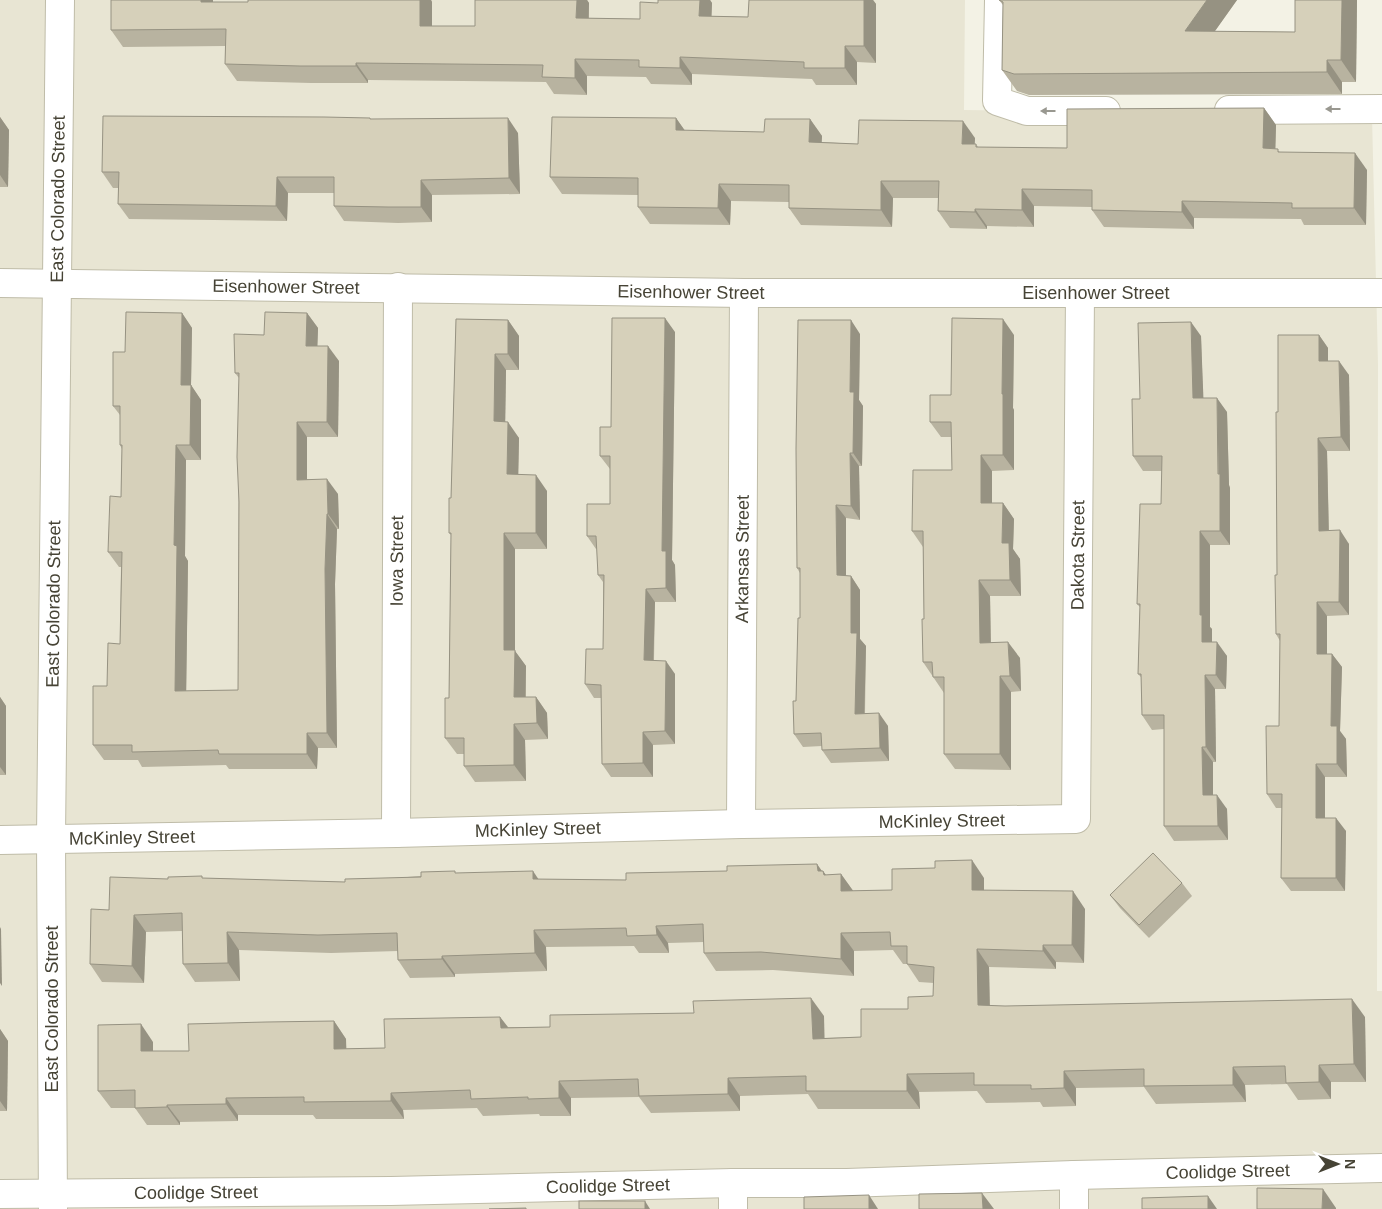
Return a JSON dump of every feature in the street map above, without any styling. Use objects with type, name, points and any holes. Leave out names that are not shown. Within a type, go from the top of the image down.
[{"type":"street","name":"East Colorado Street","points":[[53,1201],[52,838],[60,0]]},
{"type":"street","points":[[999,0],[997,101],[1027,112],[1126,111]]},
{"type":"street","points":[[1205,110],[1382,109]]},
{"type":"street","name":"Eisenhower Street","points":[[0,283],[744,293],[1382,293]]},
{"type":"street","name":"Iowa Street","points":[[396,833],[398,287]]},
{"type":"street","name":"Arkansas Street","points":[[741,824],[744,293]]},
{"type":"street","name":"Dakota Street","points":[[1076,819],[1080,293]]},
{"type":"street","name":"McKinley Street","points":[[0,840],[396,833],[741,824],[1076,819]]},
{"type":"street","name":"Coolidge Street","points":[[0,1194],[53,1201],[733,1196],[846,1183],[1074,1175],[1382,1168]]},
{"type":"street","points":[[1074,1175],[1074,1209]]},
{"type":"shaded area","points":[[0,0],[965,0],[964,110],[1372,116],[1378,365],[1377,991],[1382,991],[1382,1209],[0,1209]]},
{"type":"building","points":[[111,0],[248,2],[248,0],[420,0],[420,26],[475,26],[475,0],[577,0],[576,18],[640,19],[640,2],[658,3],[658,0],[700,0],[699,16],[748,17],[749,0],[864,0],[864,46],[845,46],[845,68],[804,68],[804,62],[680,57],[680,68],[639,67],[639,60],[575,59],[575,78],[542,77],[543,65],[356,63],[356,66],[300,66],[225,64],[226,29],[111,30]]},
{"type":"building","points":[[999,0],[1207,0],[1185,31],[1295,32],[1295,0],[1342,0],[1341,60],[1327,60],[1327,72],[1014,74],[1002,70],[1003,2]]},
{"type":"building","points":[[1264,108],[1263,148],[1278,149],[1278,152],[1355,153],[1354,208],[1292,208],[1292,203],[1182,201],[1182,212],[1092,210],[1092,190],[1022,189],[1022,210],[975,209],[975,212],[938,211],[939,181],[881,181],[881,210],[789,208],[789,185],[719,184],[718,208],[638,207],[638,178],[550,177],[552,117],[676,118],[676,130],[764,132],[765,119],[810,119],[809,142],[858,144],[859,120],[963,121],[962,144],[976,144],[976,147],[1067,148],[1067,109]]},
{"type":"building","points":[[103,116],[370,119],[508,118],[509,178],[421,180],[421,207],[334,206],[334,177],[277,177],[276,206],[118,204],[119,172],[102,172]]},
{"type":"building","points":[[126,312],[182,313],[181,385],[191,385],[190,445],[176,445],[174,545],[177,546],[175,691],[238,690],[239,502],[237,457],[239,373],[235,373],[234,334],[264,335],[265,312],[307,313],[306,346],[328,346],[327,422],[297,422],[297,480],[327,479],[328,514],[325,569],[327,733],[307,733],[307,754],[219,754],[218,750],[132,752],[132,745],[93,745],[93,686],[107,686],[108,643],[120,644],[122,552],[108,552],[110,496],[121,497],[122,445],[120,445],[120,406],[113,406],[113,352],[125,352]]},
{"type":"building","points":[[612,318],[665,318],[662,551],[666,551],[666,588],[646,589],[644,660],[666,661],[665,731],[643,732],[643,763],[602,764],[601,685],[585,684],[586,649],[603,649],[604,575],[598,575],[596,536],[587,536],[587,504],[610,504],[610,456],[600,456],[600,427],[611,427]]},
{"type":"building","points":[[952,318],[1003,319],[1003,455],[981,455],[981,503],[1003,503],[1002,543],[1009,543],[1010,580],[979,580],[980,643],[1008,642],[1010,676],[1000,676],[1000,754],[944,754],[944,677],[933,677],[932,662],[923,662],[923,531],[912,531],[913,470],[952,470],[951,422],[930,422],[930,395],[951,395]]},
{"type":"building","points":[[456,319],[508,320],[508,354],[495,354],[494,421],[508,422],[507,474],[536,475],[536,533],[504,533],[504,650],[515,650],[514,697],[536,697],[537,723],[514,724],[514,765],[464,766],[464,738],[445,738],[445,698],[449,698],[451,533],[449,533],[449,498],[451,498]]},
{"type":"building","points":[[798,320],[851,320],[850,392],[854,392],[853,453],[850,453],[851,506],[836,505],[837,575],[851,576],[851,633],[857,633],[855,714],[879,713],[880,748],[822,750],[821,733],[794,734],[793,701],[796,701],[798,618],[800,618],[800,568],[797,568],[796,449]]},
{"type":"building","points":[[1191,322],[1193,398],[1217,398],[1220,531],[1200,531],[1200,615],[1202,615],[1202,642],[1217,642],[1216,675],[1205,675],[1206,747],[1202,747],[1203,795],[1217,795],[1218,826],[1164,826],[1164,715],[1142,715],[1141,674],[1138,674],[1140,604],[1137,604],[1140,504],[1161,504],[1162,456],[1133,456],[1132,399],[1140,399],[1138,323]]},
{"type":"building","points":[[1278,335],[1319,335],[1319,361],[1339,361],[1341,437],[1318,438],[1319,531],[1340,530],[1339,602],[1317,602],[1317,654],[1332,654],[1331,726],[1337,726],[1337,764],[1316,764],[1316,818],[1336,818],[1336,878],[1281,878],[1282,794],[1267,794],[1266,726],[1279,726],[1280,634],[1276,634],[1275,575],[1277,575],[1276,412],[1278,412]]},
{"type":"building","points":[[1153,853],[1182,883],[1139,925],[1110,895]]},
{"type":"building","points":[[972,860],[972,890],[1073,891],[1072,945],[1043,945],[1043,951],[977,949],[978,1005],[1352,999],[1354,1064],[1319,1065],[1319,1082],[1286,1083],[1285,1066],[1233,1067],[1233,1085],[1144,1086],[1144,1069],[1064,1071],[1064,1088],[1031,1089],[1031,1085],[974,1085],[974,1073],[907,1074],[907,1091],[806,1091],[806,1076],[728,1078],[728,1094],[639,1096],[638,1079],[559,1081],[559,1098],[471,1099],[470,1090],[391,1093],[391,1101],[304,1102],[304,1097],[226,1098],[226,1104],[167,1105],[167,1107],[135,1108],[135,1090],[98,1091],[98,1025],[141,1024],[141,1051],[189,1051],[188,1024],[334,1021],[334,1049],[385,1048],[384,1019],[500,1017],[501,1028],[550,1027],[550,1015],[694,1013],[693,1001],[811,998],[813,1039],[861,1037],[861,1009],[908,1009],[908,997],[933,996],[934,967],[907,964],[907,946],[891,946],[890,932],[841,933],[841,959],[761,952],[704,953],[703,924],[656,926],[657,935],[627,936],[626,928],[534,930],[535,953],[442,956],[442,959],[398,960],[397,933],[318,935],[227,932],[228,963],[183,964],[182,913],[134,915],[132,966],[90,964],[91,909],[109,910],[110,877],[168,879],[168,877],[202,876],[202,878],[345,882],[345,879],[421,877],[421,872],[533,871],[533,879],[626,880],[626,873],[727,871],[727,866],[817,864],[818,871],[823,871],[824,875],[841,874],[841,891],[892,890],[892,869],[935,868],[935,861]]},
{"type":"building","points":[[1257,1188],[1323,1189],[1322,1209],[1257,1209]]},
{"type":"building","points":[[982,1193],[983,1209],[919,1209],[919,1194]]},
{"type":"building","points":[[869,1195],[869,1209],[804,1209],[804,1197]]},
{"type":"building","points":[[1208,1196],[1208,1209],[1142,1209],[1142,1198]]},
{"type":"building","points":[[579,1201],[645,1201],[645,1209],[579,1209]]},
{"type":"building","points":[[526,1208],[526,1209],[489,1209]]}]
